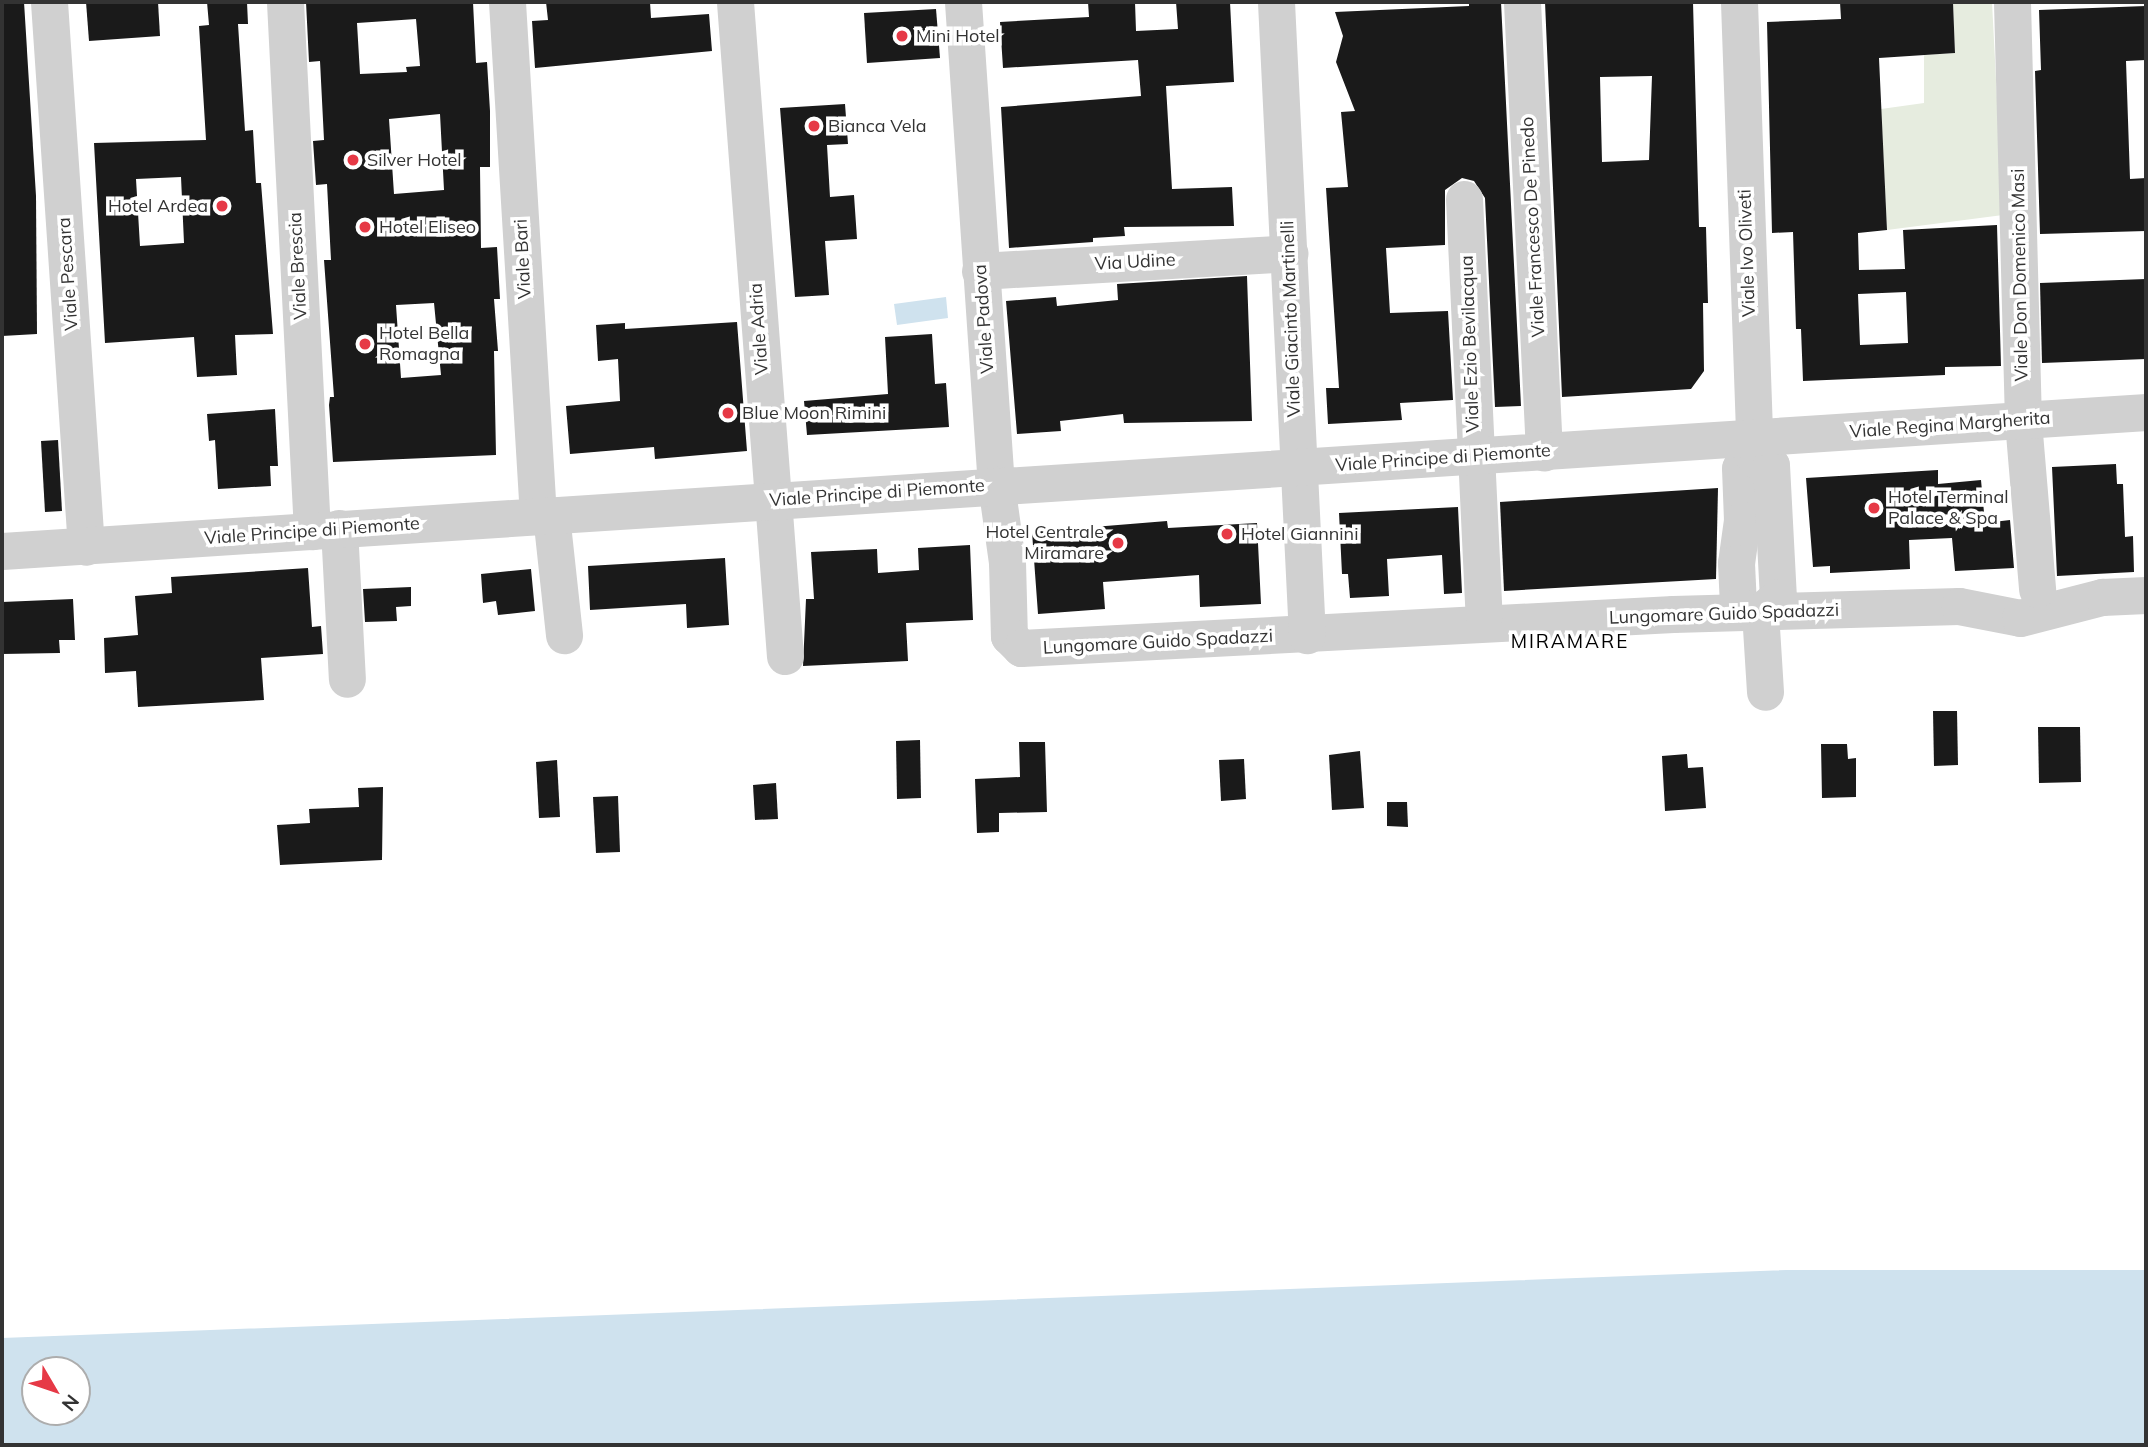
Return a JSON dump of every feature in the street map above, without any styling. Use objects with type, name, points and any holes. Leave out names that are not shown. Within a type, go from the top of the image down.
[{"type":"street","name":"Viale Pescara","points":[[50,2],[86,547]]},
{"type":"street","name":"Viale Brescia","points":[[285,2],[326,529],[347,679]]},
{"type":"street","name":"Viale Bari","points":[[507,2],[545,515],[564,635]]},
{"type":"street","name":"Viale Adria","points":[[736,2],[785,656]]},
{"type":"street","name":"Viale Padova","points":[[962,2],[996,484],[1007,562],[1009,636]]},
{"type":"street","name":"Viale Giacinto Martinelli","points":[[1276,2],[1307,635]]},
{"type":"street","name":"Viale Francesco De Pinedo","points":[[1522,2],[1544,452]]},
{"type":"street","name":"Viale Ivo Oliveti","points":[[1739,2],[1754,449]]},
{"type":"street","name":"Viale Don Domenico Masi","points":[[2012,2],[2023,421],[2037,589]]},
{"type":"street","name":"Viale Ezio Bevilacqua","points":[[1464,198],[1474,456],[1484,615]]},
{"type":"street","name":"Via Udine","points":[[980,271],[1289,253]]},
{"type":"street","name":"Viale Regina Margherita","points":[[1754,449],[2023,421],[2146,412]]},
{"type":"street","name":"Viale Principe di Piemonte","points":[[2,551],[996,484],[1474,456],[1544,452],[1754,449]]},
{"type":"street","points":[[1754,449],[1740,468],[1757,504],[1736,563],[1738,606],[1760,612],[1765,692]]},
{"type":"street","name":"Lungomare Guido Spadazzi","points":[[1009,636],[1021,648],[1760,612],[1959,606],[2020,618],[2102,597],[2146,595]]},
{"type":"shaded area","points":[[1953,2],[1992,2],[2003,215],[1887,230],[1881,109],[1924,103],[1924,55],[1955,53]]},
{"type":"water","points":[[946,297],[948,318],[897,325],[894,304]]},
{"type":"water","points":[[1787,1270],[2146,1270],[2146,1445],[2,1445],[2,1338]]},
{"type":"building","points":[[2,2],[24,2],[36,196],[37,334],[2,336]]},
{"type":"building","points":[[86,2],[158,2],[160,36],[89,41]]},
{"type":"building","points":[[207,2],[247,2],[248,24],[238,24],[245,131],[253,130],[256,183],[261,183],[273,334],[235,335],[237,375],[197,377],[194,337],[105,343],[94,143],[206,140],[199,26],[209,25]],"holes":[[[181,177],[184,243],[140,246],[136,179]]]},
{"type":"building","points":[[306,2],[473,2],[476,63],[487,62],[490,111],[490,167],[480,167],[481,248],[497,247],[500,299],[494,299],[498,351],[494,351],[496,455],[333,462],[329,405],[330,397],[334,397],[324,260],[331,260],[327,184],[316,185],[313,141],[324,140],[320,61],[309,62]],"holes":[[[416,19],[420,66],[406,67],[407,72],[360,74],[357,23]],[[440,114],[444,190],[394,194],[389,119]],[[434,303],[441,375],[401,378],[396,305]]]},
{"type":"building","points":[[546,2],[650,2],[651,18],[709,14],[712,51],[535,68],[532,21],[548,20]]},
{"type":"building","points":[[1088,2],[1135,2],[1136,31],[1178,29],[1176,2],[1230,2],[1234,82],[1166,86],[1172,189],[1232,187],[1234,226],[1124,227],[1125,236],[1093,238],[1093,242],[1009,248],[1001,107],[1141,96],[1138,60],[1003,68],[1000,22],[1089,17]]},
{"type":"building","points":[[1469,2],[1501,2],[1521,406],[1495,407],[1485,198],[1474,181],[1462,178],[1445,190],[1445,245],[1386,248],[1390,313],[1448,311],[1453,400],[1400,403],[1402,420],[1328,424],[1326,388],[1339,388],[1326,188],[1348,187],[1341,112],[1355,111],[1336,62],[1343,36],[1335,12],[1469,6]]},
{"type":"building","points":[[1545,2],[1693,2],[1699,227],[1706,227],[1708,303],[1703,303],[1704,371],[1691,389],[1562,397]],"holes":[[[1652,76],[1649,160],[1602,162],[1600,77]]]},
{"type":"building","points":[[1840,2],[1953,2],[1955,53],[1879,58],[1887,230],[1858,233],[1859,270],[1905,269],[1903,230],[1997,225],[2001,366],[1945,367],[1945,375],[1803,381],[1801,329],[1796,329],[1793,232],[1772,233],[1767,22],[1841,19]],"holes":[[[1906,292],[1908,343],[1860,345],[1858,294]]]},
{"type":"building","points":[[2146,6],[2146,60],[2126,61],[2130,179],[2146,178],[2146,231],[2040,234],[2035,71],[2041,70],[2039,10]]},
{"type":"building","name":"Mini Hotel","points":[[936,9],[940,58],[867,63],[864,13]]},
{"type":"building","points":[[845,104],[848,144],[827,145],[830,197],[854,195],[857,239],[825,241],[829,295],[795,297],[780,108]]},
{"type":"building","points":[[1247,276],[1252,421],[1124,423],[1123,414],[1060,421],[1061,431],[1017,434],[1006,301],[1056,297],[1057,306],[1118,300],[1117,284]]},
{"type":"building","points":[[2146,279],[2146,359],[2042,363],[2040,283]]},
{"type":"building","points":[[737,322],[747,451],[655,459],[654,447],[570,454],[566,406],[620,401],[618,359],[598,361],[596,325],[625,323],[625,329]]},
{"type":"building","points":[[932,334],[935,384],[946,383],[949,427],[807,435],[804,401],[888,394],[885,337]]},
{"type":"building","points":[[275,409],[278,466],[270,466],[271,486],[218,489],[215,440],[209,441],[207,414]]},
{"type":"building","points":[[58,440],[62,511],[45,512],[41,441]]},
{"type":"building","points":[[2116,464],[2117,484],[2123,484],[2125,537],[2133,536],[2134,572],[2057,576],[2052,467]]},
{"type":"building","name":"Hotel Terminal Palace & Spa","points":[[1938,470],[1938,484],[1981,480],[1985,523],[2010,520],[2014,568],[1955,571],[1952,538],[1909,540],[1910,569],[1830,573],[1830,566],[1813,567],[1806,478]]},
{"type":"building","points":[[1718,488],[1716,579],[1504,591],[1500,502]]},
{"type":"building","points":[[1458,507],[1462,593],[1444,594],[1442,555],[1387,559],[1389,596],[1350,598],[1348,574],[1342,574],[1339,513]]},
{"type":"building","points":[[1167,521],[1168,528],[1257,523],[1261,604],[1200,607],[1199,575],[1103,582],[1105,609],[1038,614],[1032,532]]},
{"type":"building","points":[[970,545],[973,620],[906,623],[908,661],[803,666],[806,599],[814,599],[811,552],[877,549],[878,573],[919,570],[918,548]]},
{"type":"building","points":[[725,558],[729,625],[687,628],[686,604],[590,610],[588,566]]},
{"type":"building","points":[[308,568],[312,627],[321,626],[323,654],[261,658],[264,700],[138,707],[136,671],[105,673],[104,638],[138,635],[135,596],[172,593],[171,577]]},
{"type":"building","points":[[531,569],[535,611],[498,615],[496,601],[483,603],[481,574]]},
{"type":"building","points":[[411,587],[411,606],[396,607],[397,621],[365,622],[363,589]]},
{"type":"building","points":[[73,599],[75,640],[59,640],[60,653],[2,654],[2,602]]},
{"type":"building","points":[[1933,711],[1957,711],[1958,765],[1934,766]]},
{"type":"building","points":[[2038,727],[2080,727],[2081,782],[2039,783]]},
{"type":"building","points":[[920,740],[921,798],[897,799],[896,741]]},
{"type":"building","points":[[1019,742],[1045,742],[1047,812],[999,813],[999,832],[977,833],[975,779],[1020,777]]},
{"type":"building","points":[[1821,744],[1847,744],[1848,759],[1856,758],[1856,797],[1822,798]]},
{"type":"building","points":[[1360,751],[1364,808],[1332,810],[1329,755]]},
{"type":"building","points":[[1687,754],[1688,768],[1703,767],[1706,808],[1665,811],[1662,756]]},
{"type":"building","points":[[1244,759],[1246,799],[1221,801],[1219,760]]},
{"type":"building","points":[[557,760],[560,817],[539,818],[536,762]]},
{"type":"building","points":[[776,783],[778,819],[755,820],[753,785]]},
{"type":"building","points":[[383,787],[382,860],[280,865],[277,825],[310,823],[309,809],[359,807],[358,788]]},
{"type":"building","points":[[618,796],[620,852],[596,853],[593,797]]},
{"type":"building","points":[[1387,802],[1407,802],[1408,827],[1387,826]]},
{"type":"place","name":"Mini Hotel","points":[[902,36]]},
{"type":"place","name":"Bianca Vela","points":[[814,126]]},
{"type":"place","name":"Silver Hotel","points":[[353,160]]},
{"type":"place","name":"Hotel Ardea","points":[[222,206]]},
{"type":"place","name":"Hotel Eliseo","points":[[365,227]]},
{"type":"place","name":"Hotel Bella Romagna","points":[[365,344]]},
{"type":"place","name":"Blue Moon Rimini","points":[[728,413]]},
{"type":"place","name":"Hotel Terminal Palace & Spa","points":[[1874,508]]},
{"type":"place","name":"Hotel Giannini","points":[[1227,534]]},
{"type":"place","name":"Hotel Centrale Miramare","points":[[1118,543]]},
{"type":"district","name":"MIRAMARE","points":[[1570,642]]}]
